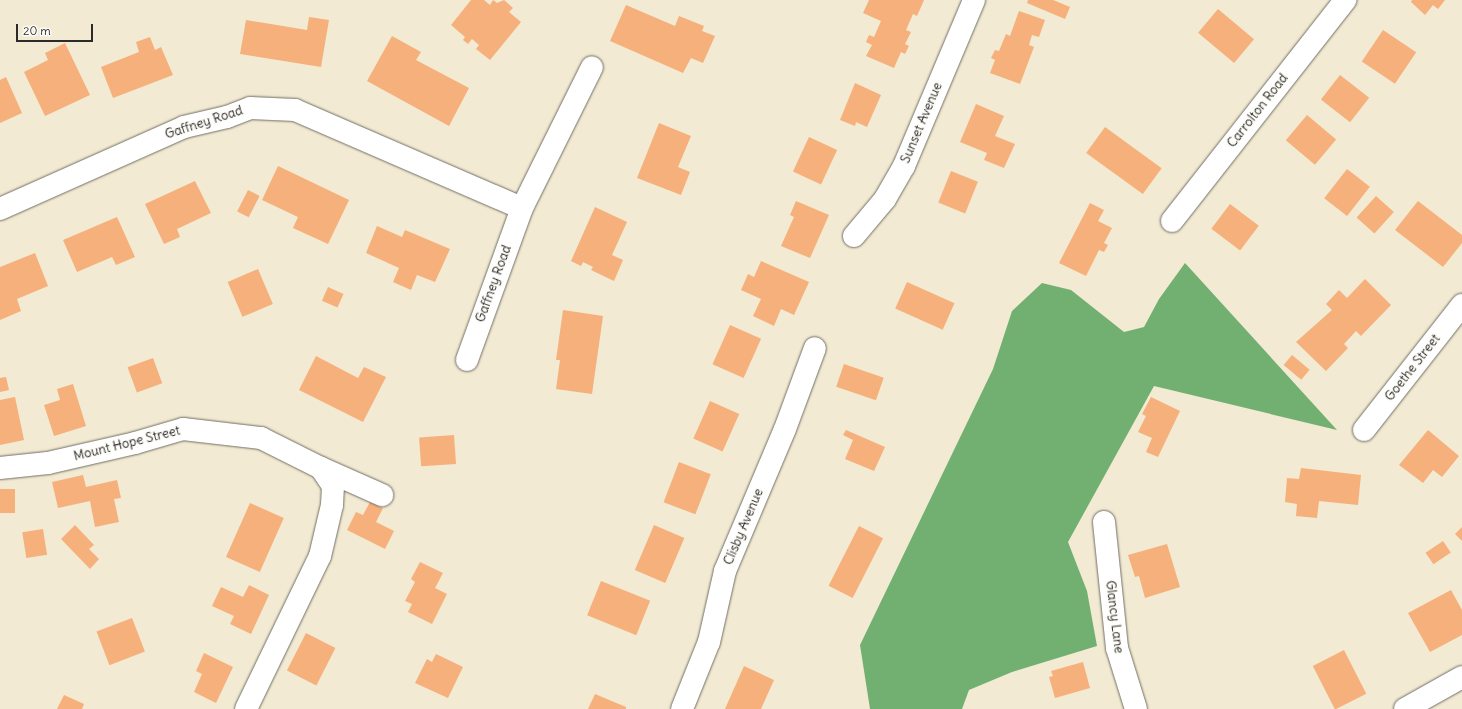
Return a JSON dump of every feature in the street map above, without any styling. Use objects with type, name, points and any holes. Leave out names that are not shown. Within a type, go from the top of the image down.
[{"type":"street","name":"Sunset Avenue","points":[[854,236],[885,199],[904,166],[974,0]]},
{"type":"street","name":"Carrolton Road","points":[[1172,221],[1345,0]]},
{"type":"street","name":"Gaffney Road","points":[[467,360],[522,208],[592,67]]},
{"type":"street","name":"Gaffney Road","points":[[0,209],[184,127],[227,117],[250,108],[295,110],[522,208]]},
{"type":"street","name":"Goethe Street","points":[[1364,430],[1462,305]]},
{"type":"street","name":"Clisby Avenue","points":[[682,709],[709,642],[725,571],[785,429],[815,348]]},
{"type":"street","name":"Mount Hope Street","points":[[0,468],[48,462],[135,443],[183,429],[261,438],[321,468],[333,486],[332,505],[320,556],[246,709]]},
{"type":"street","points":[[321,468],[382,495]]},
{"type":"street","name":"Glancy Lane","points":[[1104,522],[1117,648],[1136,709]]},
{"type":"street","points":[[1405,709],[1462,677]]},
{"type":"green space","points":[[1185,263],[1337,430],[1154,386],[1068,542],[1087,591],[1097,646],[1012,672],[969,690],[962,709],[870,709],[860,645],[993,369],[1012,311],[1042,283],[1071,290],[1124,332],[1144,327],[1159,299]]},
{"type":"building","points":[[471,0],[484,0],[490,5],[493,0],[497,3],[504,0],[513,8],[509,12],[521,22],[490,60],[476,49],[479,45],[472,39],[468,44],[463,40],[465,37],[451,25]]},
{"type":"building","points":[[869,0],[924,0],[917,16],[913,14],[906,30],[911,32],[905,44],[909,46],[905,54],[901,52],[894,68],[866,56],[872,45],[866,42],[869,35],[874,37],[881,21],[863,13]]},
{"type":"building","points":[[1028,0],[1053,0],[1070,7],[1065,19],[1027,3]]},
{"type":"building","points":[[1412,0],[1445,0],[1438,9],[1433,5],[1425,15],[1411,2]]},
{"type":"building","points":[[626,5],[675,26],[679,16],[704,26],[702,31],[715,36],[703,63],[691,58],[683,73],[610,41]]},
{"type":"building","points":[[1218,9],[1254,39],[1234,63],[1198,33]]},
{"type":"building","points":[[1019,11],[1045,20],[1039,37],[1032,35],[1029,45],[1034,47],[1020,84],[990,73],[995,60],[991,58],[995,50],[999,51],[1006,34],[1010,36]]},
{"type":"building","points":[[309,17],[329,20],[321,67],[240,54],[246,20],[307,30]]},
{"type":"building","points":[[1383,30],[1416,52],[1395,84],[1362,62]]},
{"type":"building","points":[[392,36],[421,52],[416,60],[469,88],[449,126],[367,81]]},
{"type":"building","points":[[150,37],[155,50],[161,47],[173,75],[113,98],[101,67],[139,52],[136,42]]},
{"type":"building","points":[[65,43],[90,95],[45,116],[24,72],[48,60],[45,53]]},
{"type":"building","points":[[1340,75],[1369,98],[1350,122],[1321,99]]},
{"type":"building","points":[[6,77],[22,113],[0,123],[0,80]]},
{"type":"building","points":[[855,83],[881,95],[867,127],[856,122],[855,126],[840,120]]},
{"type":"building","points":[[976,104],[1004,116],[995,136],[1015,144],[1004,168],[984,160],[987,153],[960,142]]},
{"type":"building","points":[[1307,115],[1336,139],[1315,165],[1286,140]]},
{"type":"building","points":[[659,123],[691,136],[678,167],[690,172],[681,195],[637,178]]},
{"type":"building","points":[[1105,127],[1162,168],[1143,194],[1086,153]]},
{"type":"building","points":[[809,137],[837,150],[821,185],[793,171]]},
{"type":"building","points":[[278,166],[349,200],[328,244],[293,228],[298,217],[262,200]]},
{"type":"building","points":[[1347,169],[1370,187],[1347,216],[1324,198]]},
{"type":"building","points":[[951,171],[978,182],[965,213],[938,203]]},
{"type":"building","points":[[195,181],[211,213],[177,229],[180,237],[164,244],[145,204]]},
{"type":"building","points":[[248,190],[260,196],[249,217],[237,211]]},
{"type":"building","points":[[1376,196],[1394,212],[1374,234],[1357,218]]},
{"type":"building","points":[[796,201],[829,215],[810,258],[781,246],[794,217],[790,215]]},
{"type":"building","points":[[1418,201],[1462,235],[1462,243],[1443,267],[1395,230]]},
{"type":"building","points":[[1090,203],[1104,210],[1098,221],[1112,228],[1104,243],[1108,245],[1104,252],[1099,250],[1086,276],[1059,263]]},
{"type":"building","points":[[1230,204],[1259,226],[1240,250],[1211,229]]},
{"type":"building","points":[[595,207],[627,222],[612,255],[623,260],[614,281],[591,270],[593,267],[583,262],[581,266],[571,261]]},
{"type":"building","points":[[117,217],[135,257],[116,265],[112,257],[77,272],[63,240]]},
{"type":"building","points":[[377,226],[402,237],[405,230],[450,249],[435,282],[417,275],[411,290],[393,282],[399,268],[366,253]]},
{"type":"building","points":[[35,253],[48,286],[17,299],[21,311],[0,320],[0,267]]},
{"type":"building","points":[[761,261],[809,282],[794,315],[781,309],[774,326],[753,316],[761,299],[741,290],[748,274],[754,277]]},
{"type":"building","points":[[258,269],[273,304],[242,317],[228,282]]},
{"type":"building","points":[[1365,279],[1391,305],[1361,336],[1356,331],[1344,344],[1348,348],[1326,371],[1296,342],[1332,310],[1326,304],[1339,290],[1347,298]]},
{"type":"building","points":[[907,282],[955,303],[943,330],[895,308]]},
{"type":"building","points":[[328,287],[344,294],[337,308],[322,301]]},
{"type":"building","points":[[563,310],[603,316],[592,394],[556,389],[560,360],[556,360]]},
{"type":"building","points":[[730,325],[761,339],[744,378],[713,364]]},
{"type":"building","points":[[1292,355],[1310,370],[1301,380],[1284,365]]},
{"type":"building","points":[[316,356],[358,378],[364,367],[386,377],[363,422],[299,390]]},
{"type":"building","points":[[153,358],[162,383],[137,393],[128,367]]},
{"type":"building","points":[[844,364],[884,378],[876,400],[836,387]]},
{"type":"building","points":[[6,377],[9,390],[0,392],[0,378]]},
{"type":"building","points":[[73,384],[86,426],[54,436],[44,405],[60,400],[57,389]]},
{"type":"building","points":[[15,397],[24,440],[0,445],[0,400]]},
{"type":"building","points":[[1151,397],[1180,411],[1158,457],[1146,452],[1152,438],[1138,432],[1146,416],[1142,414]]},
{"type":"building","points":[[710,401],[739,414],[723,451],[693,438]]},
{"type":"building","points":[[846,430],[885,447],[874,471],[845,459],[853,440],[843,435]]},
{"type":"building","points":[[1428,430],[1459,456],[1442,477],[1433,470],[1423,483],[1399,465]]},
{"type":"building","points":[[454,435],[456,464],[421,466],[419,437]]},
{"type":"building","points":[[679,462],[711,474],[695,514],[664,502]]},
{"type":"building","points":[[1301,468],[1361,475],[1358,505],[1319,501],[1317,518],[1296,516],[1297,504],[1285,502],[1287,478],[1299,479]]},
{"type":"building","points":[[83,475],[86,487],[117,480],[121,498],[114,499],[119,522],[95,527],[90,501],[58,508],[52,482]]},
{"type":"building","points":[[0,489],[15,489],[15,513],[0,513]]},
{"type":"building","points":[[370,502],[383,508],[376,522],[394,531],[385,549],[347,530],[356,512],[363,515]]},
{"type":"building","points":[[250,503],[284,518],[260,572],[226,557]]},
{"type":"building","points":[[75,525],[94,545],[89,549],[99,559],[90,569],[61,539]]},
{"type":"building","points":[[654,525],[684,538],[665,583],[635,570]]},
{"type":"building","points":[[859,526],[883,538],[853,598],[829,586]]},
{"type":"building","points":[[1462,527],[1462,541],[1455,534]]},
{"type":"building","points":[[43,529],[47,555],[26,558],[22,532]]},
{"type":"building","points":[[1443,541],[1451,553],[1433,564],[1426,553]]},
{"type":"building","points":[[1167,544],[1180,587],[1145,598],[1139,576],[1135,577],[1128,555]]},
{"type":"building","points":[[420,562],[443,573],[435,588],[447,594],[432,624],[408,612],[412,604],[405,601],[415,582],[411,579]]},
{"type":"building","points":[[601,581],[650,601],[636,635],[587,615]]},
{"type":"building","points":[[249,585],[269,595],[251,634],[230,624],[234,616],[212,606],[221,587],[243,597]]},
{"type":"building","points":[[1451,590],[1462,610],[1462,635],[1430,652],[1408,613]]},
{"type":"building","points":[[132,618],[145,652],[109,665],[97,632]]},
{"type":"building","points":[[306,633],[335,648],[316,685],[287,670]]},
{"type":"building","points":[[1344,650],[1366,694],[1335,709],[1313,666]]},
{"type":"building","points":[[204,653],[233,667],[216,703],[194,692],[202,674],[196,671]]},
{"type":"building","points":[[436,654],[463,667],[448,698],[415,683],[427,659],[432,662]]},
{"type":"building","points":[[1083,662],[1090,688],[1055,698],[1049,677],[1053,676],[1051,671]]},
{"type":"building","points":[[744,666],[774,680],[761,709],[725,709]]},
{"type":"building","points":[[595,694],[626,707],[626,709],[588,709]]},
{"type":"building","points":[[64,695],[84,704],[82,709],[57,709]]}]
